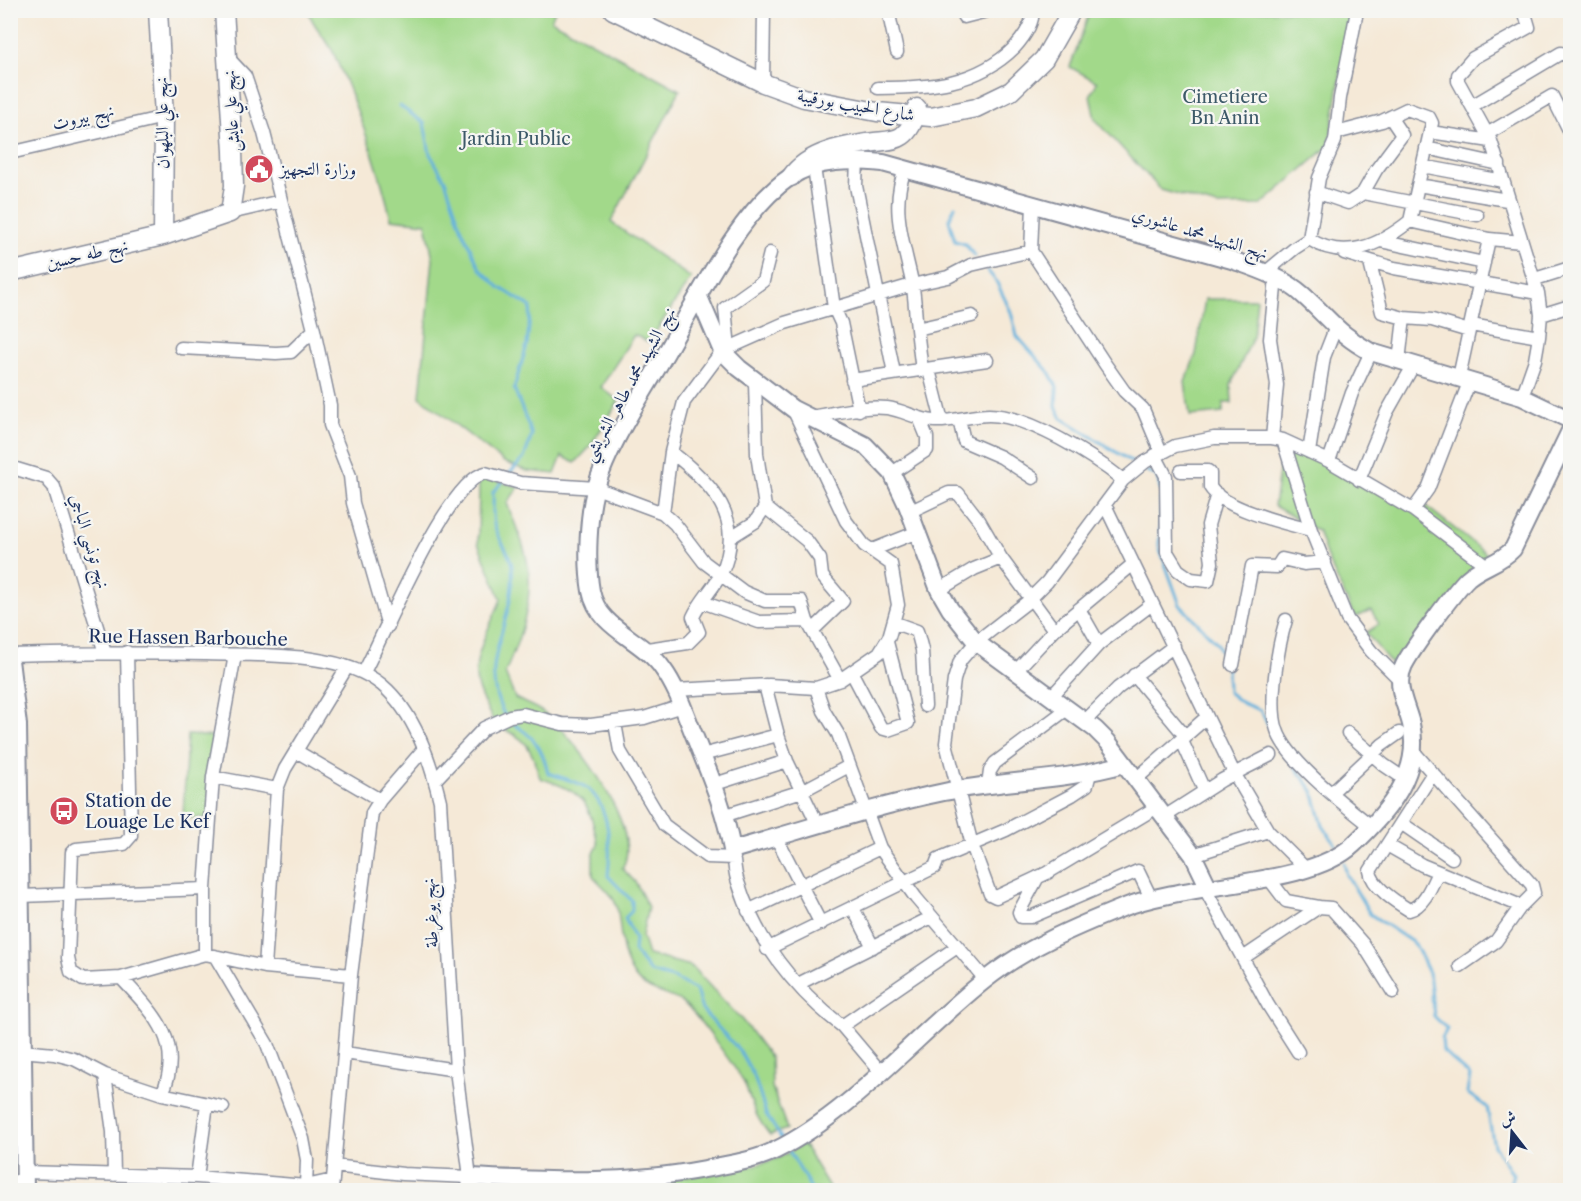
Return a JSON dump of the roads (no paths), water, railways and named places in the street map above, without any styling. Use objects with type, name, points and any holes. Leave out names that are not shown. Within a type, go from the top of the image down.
[{"type":"main road","name":"نهج علي البلهوان","points":[[158,10],[164,117],[163,236]]},
{"type":"main road","name":"نهج علي عايش","points":[[224,10],[229,58],[234,186],[230,213]]},
{"type":"main road","name":"شارع الحبيب بورقيبة","points":[[916,111],[973,101],[1010,81],[1036,52],[1062,10]]},
{"type":"main road","name":"شارع الحبيب بورقيبة","points":[[632,14],[804,98],[916,111],[964,111],[993,101],[1011,91],[1044,59],[1072,10]]},
{"type":"main road","points":[[791,177],[805,162],[824,153],[850,145],[905,135],[916,111]]},
{"type":"main road","points":[[163,236],[230,213]]},
{"type":"main road","name":"نهج طه حسين","points":[[10,272],[163,236]]},
{"type":"street","points":[[763,78],[764,10]]},
{"type":"street","points":[[888,10],[897,52]]},
{"type":"street","points":[[960,10],[964,17],[987,11]]},
{"type":"street","points":[[878,88],[954,82],[980,73],[1000,61],[1019,43],[1033,19],[1034,10]]},
{"type":"street","points":[[1522,397],[1535,360],[1539,337],[1541,315],[1538,293],[1507,200],[1499,164],[1489,138],[1458,81],[1459,71],[1486,50],[1529,27],[1524,10]]},
{"type":"street","points":[[1357,11],[1340,98],[1336,133],[1322,168],[1309,239],[1295,248],[1271,274],[1270,339],[1277,401],[1278,439],[1311,530],[1347,619],[1357,636],[1400,680]]},
{"type":"street","points":[[1472,106],[1561,53],[1570,56]]},
{"type":"street","points":[[229,58],[245,76],[264,133],[314,330],[330,405],[330,424],[350,476],[353,503],[388,626]]},
{"type":"street","points":[[1430,132],[1489,138],[1552,96],[1569,126]]},
{"type":"street","points":[[1309,239],[1322,248],[1359,251],[1380,241],[1410,221],[1432,123],[1425,115],[1407,109],[1390,117],[1336,133]]},
{"type":"street","name":"نهج بيروت","points":[[10,153],[164,117]]},
{"type":"street","points":[[1316,192],[1348,203],[1364,193],[1376,170],[1402,135],[1390,117]]},
{"type":"street","points":[[1426,148],[1499,164]]},
{"type":"street","points":[[857,160],[856,186],[894,373]]},
{"type":"street","name":"نهج الشهيد محمد عاشوري","points":[[791,177],[814,167],[857,160],[906,168],[1070,217],[1148,235],[1271,274],[1303,295],[1335,329],[1350,341],[1371,352],[1522,397],[1570,420]]},
{"type":"street","points":[[1422,165],[1503,180]]},
{"type":"street","points":[[814,167],[834,308],[841,323],[859,410]]},
{"type":"street","points":[[906,168],[899,184],[897,201],[912,285],[917,329],[926,371],[942,421]]},
{"type":"street","name":"نهج الشهيد محمد طاهر الشريشي","points":[[733,854],[726,815],[675,690],[663,669],[646,649],[606,621],[600,614],[591,591],[589,545],[596,488],[624,429],[699,297],[744,226],[791,177]]},
{"type":"street","points":[[1418,185],[1507,200]]},
{"type":"street","points":[[1364,193],[1477,215]]},
{"type":"street","points":[[230,213],[282,201]]},
{"type":"street","points":[[1033,205],[1031,251],[1124,391],[1143,409],[1166,476],[1167,552],[1178,570],[1201,582],[1208,581],[1212,571],[1208,525],[1216,494]]},
{"type":"street","points":[[1410,221],[1489,239],[1522,242]]},
{"type":"street","points":[[1413,510],[1428,489],[1464,378],[1470,328],[1489,239]]},
{"type":"street","points":[[1380,241],[1484,263]]},
{"type":"street","points":[[663,513],[671,452],[684,402],[726,350],[756,334],[834,308],[948,277],[978,263],[1031,251]]},
{"type":"street","points":[[1340,251],[1370,263],[1538,293]]},
{"type":"street","points":[[708,313],[726,308],[763,281],[770,253]]},
{"type":"street","points":[[1370,263],[1383,312],[1404,318],[1539,337]]},
{"type":"street","points":[[1535,279],[1570,268]]},
{"type":"street","points":[[699,297],[726,350],[755,382],[793,409],[865,445],[892,473],[939,590],[950,609],[976,642],[1084,721],[1108,742],[1192,855],[1243,958],[1298,1052]]},
{"type":"street","points":[[1541,315],[1570,306]]},
{"type":"street","points":[[726,308],[726,350]]},
{"type":"street","points":[[917,329],[972,316]]},
{"type":"street","points":[[1359,480],[1406,363],[1404,318]]},
{"type":"street","points":[[1309,452],[1324,357],[1335,329]]},
{"type":"street","points":[[181,348],[291,352],[314,330]]},
{"type":"street","points":[[1329,461],[1352,393],[1371,352]]},
{"type":"street","points":[[852,380],[894,373],[926,371],[987,360]]},
{"type":"street","points":[[702,602],[719,606],[759,622],[810,626],[843,601],[822,576],[820,559],[807,542],[765,507],[757,454],[755,382]]},
{"type":"street","points":[[810,417],[889,408],[920,420],[942,421],[990,415],[1018,421],[1078,448],[1123,480]]},
{"type":"street","points":[[675,690],[765,685],[816,688],[852,674],[879,653],[887,642],[895,623],[898,605],[895,573],[887,559],[860,540],[841,512],[793,409]]},
{"type":"street","points":[[959,419],[964,441],[1001,457],[1033,478]]},
{"type":"street","points":[[892,473],[927,450],[927,437],[920,420]]},
{"type":"street","points":[[334,1166],[470,1184],[589,1186],[668,1176],[746,1161],[774,1151],[795,1140],[835,1110],[985,979],[1022,954],[1126,906],[1151,898],[1306,869],[1332,859],[1351,847],[1371,826],[1406,780],[1414,752],[1400,680],[1404,666],[1465,581],[1487,566],[1505,558],[1513,549],[1570,431]]},
{"type":"street","points":[[1271,755],[1234,772],[1038,877],[993,897],[986,886],[972,845],[946,734],[954,680],[960,661],[976,642],[1031,599],[1071,553],[1123,480],[1158,453],[1214,438],[1278,439],[1329,461],[1413,510],[1487,566]]},
{"type":"street","points":[[646,649],[692,641],[699,632],[693,617],[720,575],[731,537],[726,516],[711,489],[696,471],[671,452]]},
{"type":"street","name":"نهج تونسي الباجي","points":[[10,467],[46,478],[54,488],[105,653]]},
{"type":"street","points":[[1181,471],[1209,472],[1210,487],[1216,494],[1247,510],[1311,530]]},
{"type":"street","points":[[364,672],[388,626],[399,596],[444,514],[469,480],[478,474],[493,474],[520,483],[596,488],[663,513],[675,524],[697,555],[744,592],[765,601],[801,601],[810,626],[840,680]]},
{"type":"street","points":[[909,512],[949,493],[958,493],[979,520],[1001,558],[1054,630]]},
{"type":"street","points":[[1105,505],[1234,772],[1268,831],[1306,869]]},
{"type":"street","points":[[731,537],[755,522],[765,507]]},
{"type":"street","points":[[872,550],[915,533]]},
{"type":"street","points":[[939,590],[974,569],[1001,558]]},
{"type":"street","points":[[1233,665],[1252,566],[1277,567],[1282,559],[1304,564],[1325,562]]},
{"type":"street","points":[[1015,672],[1054,630],[1132,565]]},
{"type":"street","points":[[1051,697],[1099,644],[1152,603]]},
{"type":"street","points":[[1079,609],[1099,644]]},
{"type":"street","points":[[1286,620],[1278,650],[1276,730],[1284,745],[1331,794],[1371,826]]},
{"type":"street","points":[[895,623],[917,631],[922,650],[925,706]]},
{"type":"street","points":[[852,674],[881,728],[888,730],[909,723],[887,642]]},
{"type":"street","points":[[1084,721],[1134,675],[1174,646]]},
{"type":"street","points":[[128,652],[131,837],[124,844],[74,850],[70,855],[68,958],[71,972],[83,980],[121,978],[210,955],[265,967],[351,975]]},
{"type":"street","name":"Rue Hassen Barbouche","points":[[10,655],[128,652],[235,655],[309,659],[364,672]]},
{"type":"street","points":[[235,655],[213,777],[205,889],[210,955],[267,1044],[303,1139],[307,1160],[308,1188]]},
{"type":"street","points":[[10,660],[18,725],[21,896],[17,1051],[21,1181],[114,1174],[197,1177],[251,1185],[308,1188],[332,1185],[351,975],[372,813],[380,800],[424,749]]},
{"type":"street","points":[[265,967],[277,789],[296,751],[347,667]]},
{"type":"street","name":"نهج يوغرطة","points":[[364,672],[382,685],[411,722],[435,780],[443,829],[456,1070],[470,1184]]},
{"type":"street","points":[[1134,675],[1184,739],[1204,790]]},
{"type":"street","points":[[765,685],[787,761],[817,823]]},
{"type":"street","points":[[816,688],[824,711],[838,734],[880,848],[904,883],[985,979]]},
{"type":"street","points":[[435,780],[484,728],[504,718],[523,714],[562,724],[615,723],[682,706]]},
{"type":"street","points":[[988,785],[990,771],[995,763],[1067,709]]},
{"type":"street","points":[[1136,779],[1207,717]]},
{"type":"street","points":[[615,723],[620,752],[664,825],[707,857],[733,854],[817,823],[960,789],[1090,773],[1124,764]]},
{"type":"street","points":[[1348,733],[1372,755],[1406,780]]},
{"type":"street","points":[[1331,794],[1399,733]]},
{"type":"street","points":[[702,755],[778,735]]},
{"type":"street","points":[[296,751],[380,800]]},
{"type":"street","points":[[1414,752],[1534,888],[1534,893],[1521,906],[1496,941],[1460,966]]},
{"type":"street","points":[[715,784],[787,761]]},
{"type":"street","points":[[726,815],[802,791],[849,766]]},
{"type":"street","points":[[767,949],[935,867],[938,859],[972,845],[1072,795],[1087,785],[1090,773]]},
{"type":"street","points":[[1433,773],[1370,871],[1370,876],[1380,888],[1409,910],[1416,906],[1427,893],[1438,872]]},
{"type":"street","points":[[213,777],[277,789]]},
{"type":"street","points":[[1401,824],[1452,858]]},
{"type":"street","points":[[1192,855],[1268,831]]},
{"type":"street","points":[[776,837],[821,924]]},
{"type":"street","points":[[1387,844],[1438,872],[1521,906]]},
{"type":"street","points":[[748,911],[880,848]]},
{"type":"street","points":[[733,854],[737,880],[748,911],[767,949],[798,984],[842,1026],[880,1071]]},
{"type":"street","points":[[1038,877],[1019,912],[1021,917],[1031,917],[1138,871],[1141,872],[1151,898]]},
{"type":"street","points":[[1267,876],[1286,901],[1331,908],[1350,927],[1393,992]]},
{"type":"street","points":[[21,896],[205,889]]},
{"type":"street","points":[[1243,958],[1319,907]]},
{"type":"street","points":[[853,908],[873,947]]},
{"type":"street","points":[[798,984],[932,917]]},
{"type":"street","points":[[842,1026],[957,947]]},
{"type":"street","points":[[121,978],[162,1026],[172,1065],[162,1094]]},
{"type":"street","points":[[17,1051],[54,1054],[74,1059],[105,1075],[162,1094],[223,1107]]},
{"type":"street","points":[[345,1053],[456,1070]]},
{"type":"street","points":[[105,1075],[113,1132],[114,1174]]},
{"type":"street","points":[[197,1177],[207,1104]]},
{"type":"waterway","points":[[400,106],[424,123],[430,154],[445,180],[461,227],[480,269],[499,287],[531,307],[527,345],[514,388],[532,435],[524,458],[507,476]]},
{"type":"waterway","points":[[955,206],[949,220],[955,241],[965,244],[975,256]]},
{"type":"waterway","points":[[987,270],[996,281],[1011,312],[1017,336],[1049,372],[1057,387],[1056,407],[1062,418],[1132,462]]},
{"type":"waterway","points":[[1147,471],[1157,476],[1161,492]]},
{"type":"waterway","points":[[503,481],[493,492],[493,520],[511,561],[512,587],[495,660],[494,678],[497,696],[505,716]]},
{"type":"waterway","points":[[1161,499],[1159,547],[1180,605],[1217,643],[1227,666],[1228,692],[1242,703],[1260,710],[1272,731]]},
{"type":"waterway","points":[[509,721],[535,742],[543,755],[548,773],[573,781],[587,788],[595,796],[601,806],[608,829],[608,876],[632,901],[632,911],[625,918],[635,939],[634,951],[650,972],[673,978],[696,990],[702,1010],[740,1051],[754,1076],[766,1114],[783,1141]]},
{"type":"waterway","points":[[1295,767],[1313,791],[1323,826],[1336,845]]},
{"type":"waterway","points":[[1344,863],[1347,875],[1370,914],[1415,944],[1429,973],[1434,1016],[1447,1029],[1442,1038],[1443,1051],[1470,1076],[1467,1093],[1487,1107],[1494,1146],[1513,1174],[1510,1184],[1497,1188],[1499,1190]]},
{"type":"waterway","points":[[788,1149],[812,1190]]},
{"type":"place","name":"وزارة التجهيز","points":[[259,169]]},
{"type":"place","name":"Station de Louage Le Kef","points":[[64,811]]},
{"type":"park label","name":"Cimetiere Bn Anin","points":[[1225,107]]},
{"type":"park label","name":"Jardin Public","points":[[516,139]]}]
